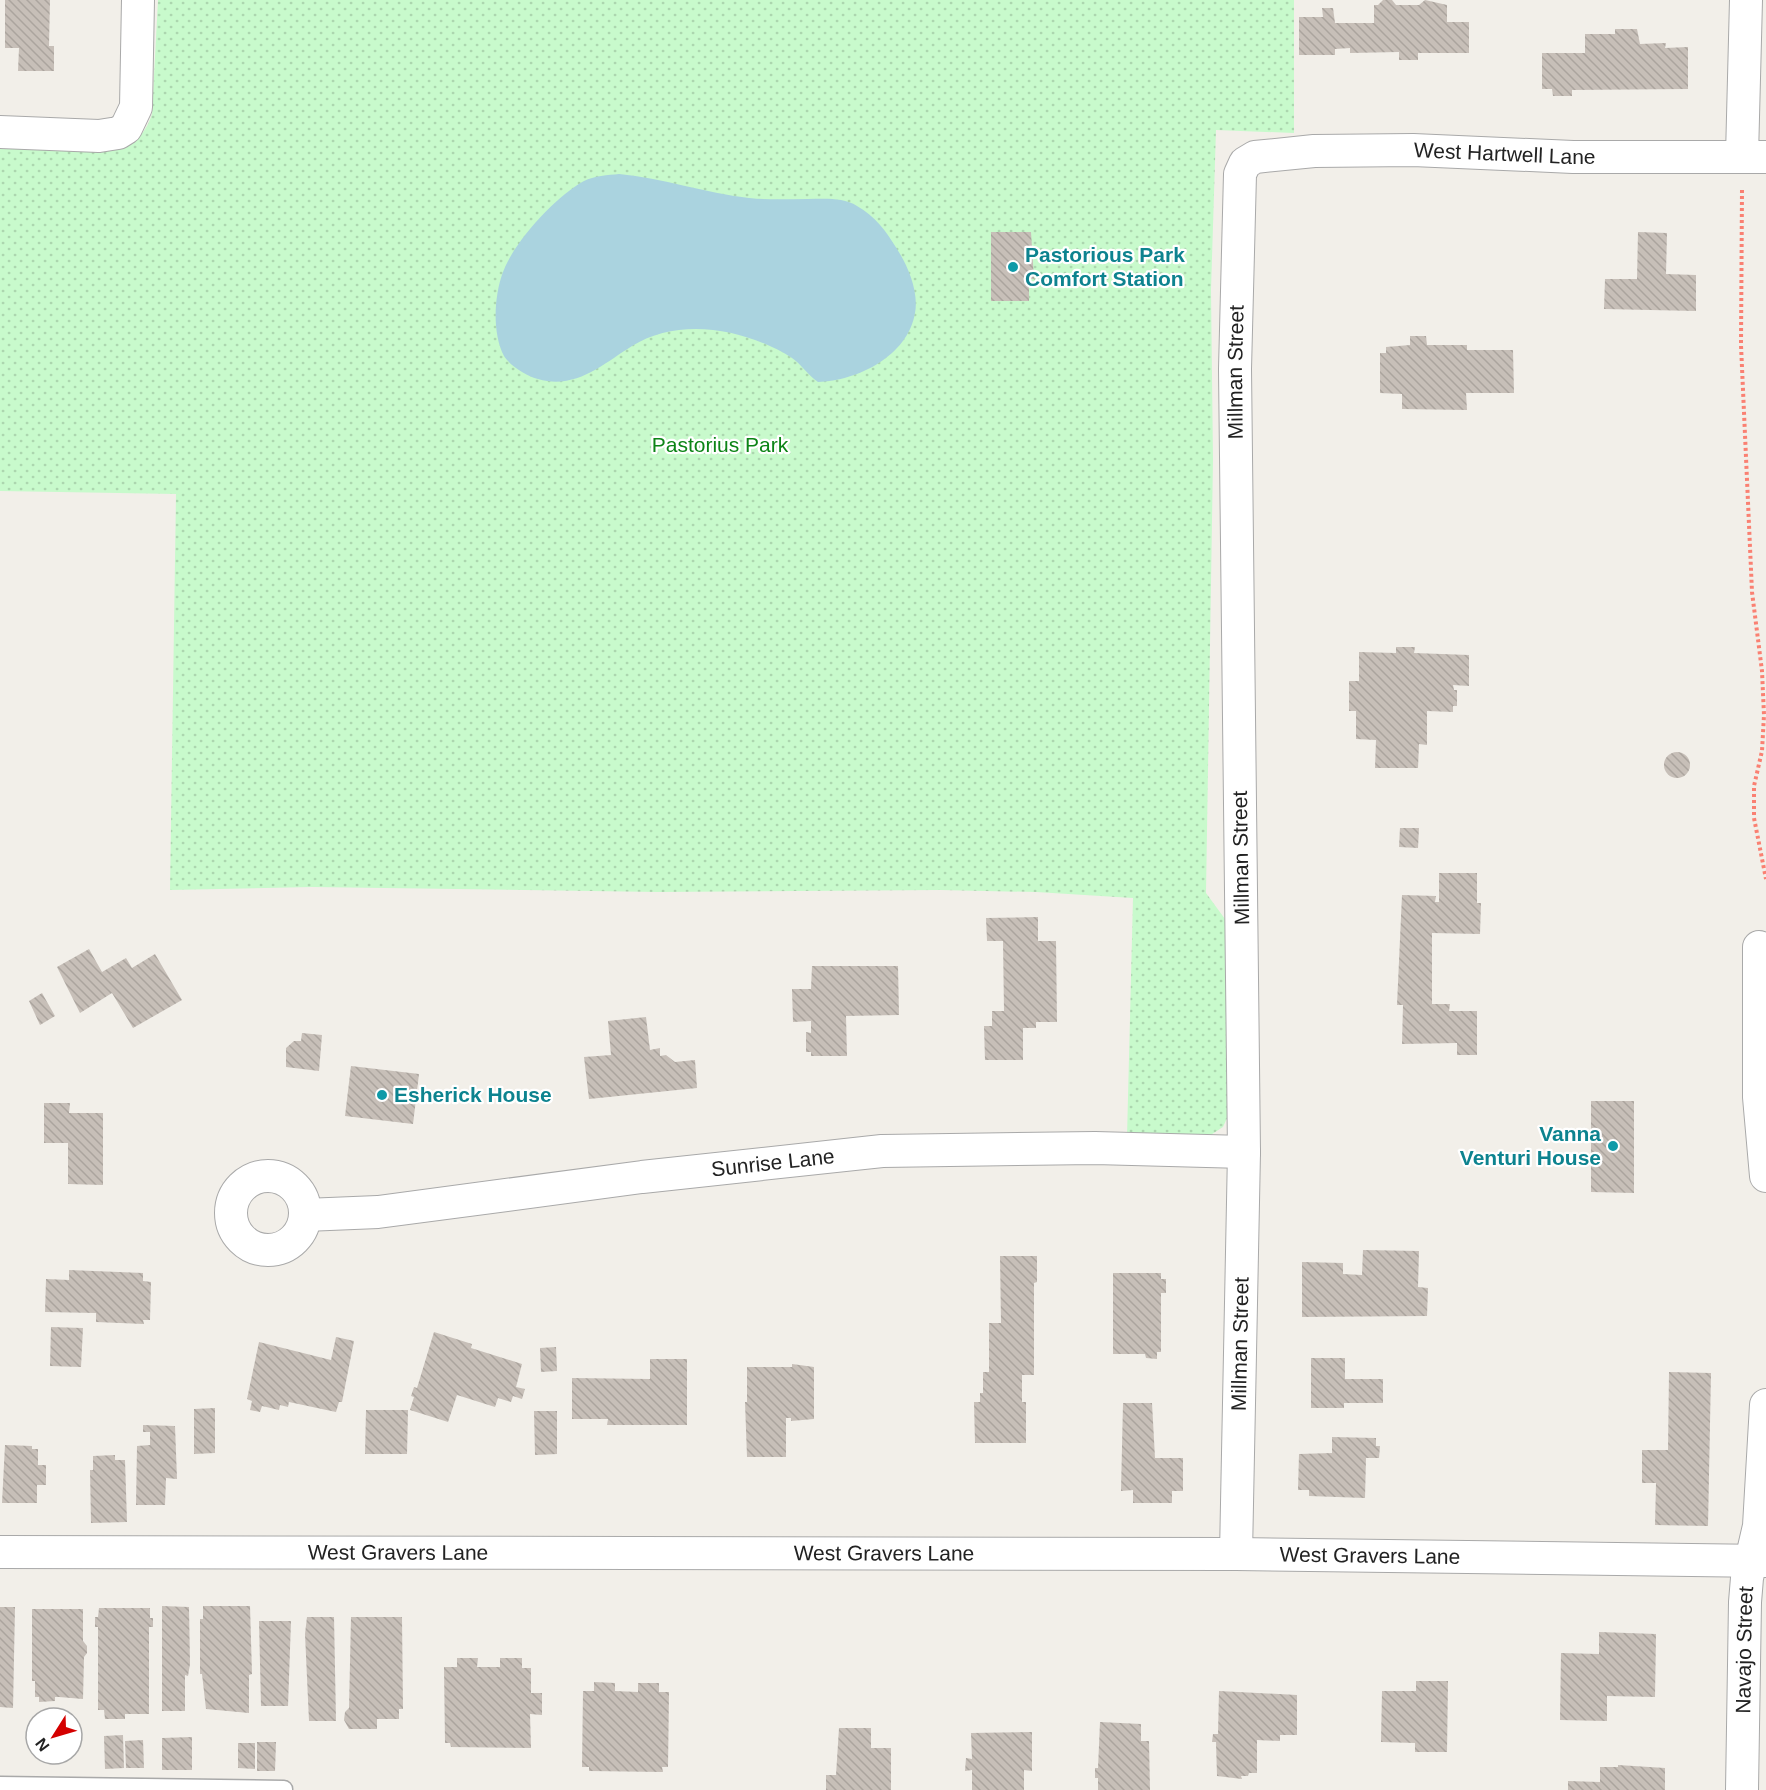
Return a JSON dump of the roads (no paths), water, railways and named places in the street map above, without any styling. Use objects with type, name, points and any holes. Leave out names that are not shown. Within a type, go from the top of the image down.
[{"type":"street","points":[[0,132],[99,136],[117,133],[126,128],[136,107],[138,0]]},
{"type":"street","points":[[1746,0],[1754,156]]},
{"type":"street","name":"West Hartwell Lane","points":[[1245,163],[1255,157],[1270,153],[1314,151],[1413,150],[1573,157],[1754,156]]},
{"type":"street","name":"Millman Street","points":[[1236,1554],[1244,1152],[1235,369],[1238,187],[1245,163]]},
{"type":"street","points":[[1759,946],[1759,1097],[1766,1176]]},
{"type":"street","name":"Sunrise Lane","points":[[305,1215],[378,1212],[642,1177],[882,1151],[1095,1148],[1244,1152]]},
{"type":"street","name":"Navajo Street","points":[[1742,1790],[1745,1602],[1758,1561],[1766,1405]]},
{"type":"street","name":"West Gravers Lane","points":[[0,1552],[1236,1554],[1758,1561]]},
{"type":"lane","points":[[0,1785],[284,1789]]},
{"type":"water","points":[[619,174],[749,198],[833,199],[852,203],[875,219],[893,242],[909,271],[916,305],[910,328],[892,353],[878,363],[849,377],[833,381],[818,382],[792,358],[754,340],[713,330],[692,329],[671,331],[651,337],[577,378],[552,381],[538,379],[524,373],[504,356],[496,326],[498,292],[508,260],[526,234],[561,197],[584,181]]},
{"type":"place","name":"Pastorious Park Comfort Station","points":[[1013,267]]},
{"type":"place","name":"Esherick House","points":[[382,1095]]},
{"type":"place","name":"Vanna Venturi House","points":[[1613,1146]]},
{"type":"park label","name":"Pastorius Park","points":[[720,445]]}]
